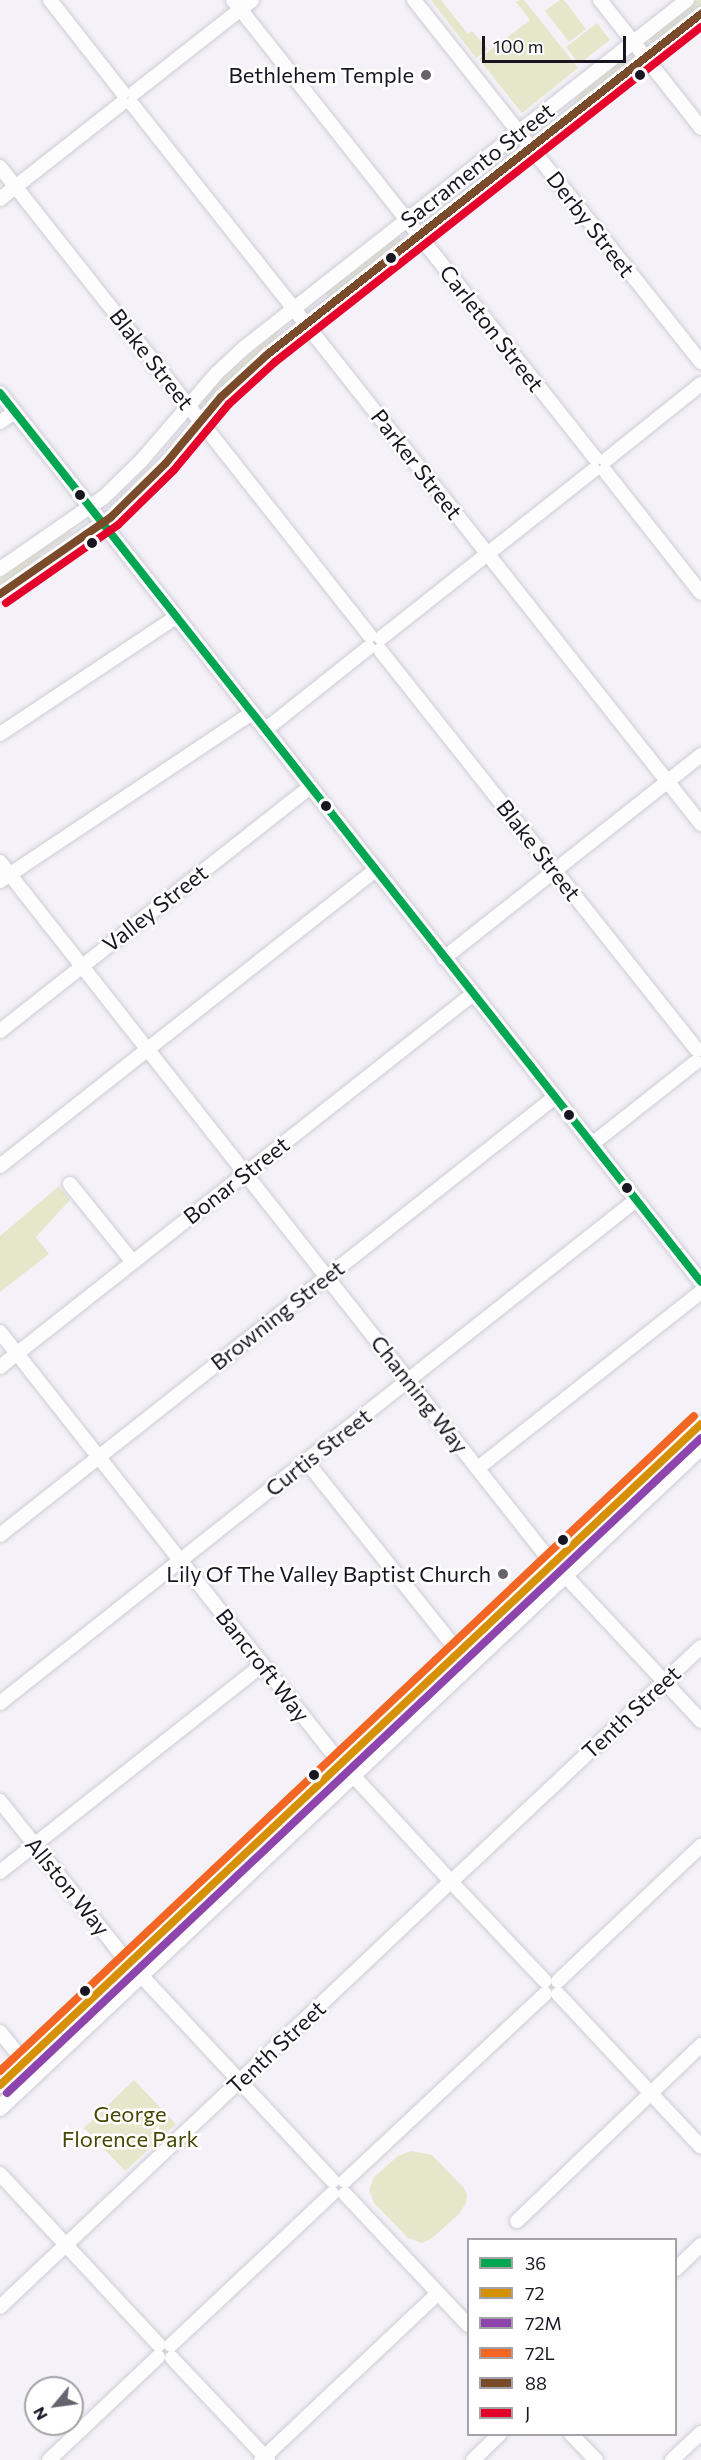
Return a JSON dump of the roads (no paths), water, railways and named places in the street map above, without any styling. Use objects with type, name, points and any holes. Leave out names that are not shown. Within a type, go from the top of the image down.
[{"type":"main road","points":[[0,2108],[29,2068],[559,1569],[701,1424]]},
{"type":"main road","points":[[559,1569],[701,1447]]},
{"type":"main road","points":[[0,2085],[29,2068]]},
{"type":"street","name":"Parker Street","points":[[50,0],[701,825]]},
{"type":"street","points":[[0,199],[128,98],[237,5],[252,0]]},
{"type":"street","name":"Derby Street","points":[[414,0],[701,362]]},
{"type":"street","points":[[600,0],[701,128]]},
{"type":"street","name":"Sacramento Street","points":[[0,569],[90,508],[141,461],[217,373],[687,0]]},
{"type":"street","name":"Carleton Street","points":[[237,5],[701,593]]},
{"type":"street","name":"Sacramento Street","points":[[0,594],[102,524],[166,463],[200,421],[243,376],[701,14]]},
{"type":"street","name":"Blake Street","points":[[0,167],[699,1056]]},
{"type":"street","points":[[265,730],[701,384]]},
{"type":"street","points":[[0,393],[701,1282]]},
{"type":"street","points":[[0,422],[15,412]]},
{"type":"street","points":[[0,734],[176,617]]},
{"type":"street","points":[[5,878],[252,713]]},
{"type":"street","points":[[444,958],[701,755]]},
{"type":"street","name":"Valley Street","points":[[0,1031],[310,787]]},
{"type":"street","name":"Channing Way","points":[[0,862],[5,878],[82,966],[559,1569],[701,1721]]},
{"type":"street","points":[[0,1166],[375,870]]},
{"type":"street","name":"Bonar Street","points":[[0,1367],[473,994]]},
{"type":"street","points":[[592,1144],[699,1056]]},
{"type":"street","name":"Browning Street","points":[[0,1535],[555,1097]]},
{"type":"street","points":[[70,1184],[133,1262]]},
{"type":"street","name":"Curtis Street","points":[[0,1703],[636,1200]]},
{"type":"street","points":[[478,1468],[701,1292]]},
{"type":"street","name":"Bancroft Way","points":[[0,1332],[346,1769],[701,2146]]},
{"type":"street","points":[[306,1461],[464,1659]]},
{"type":"street","name":"Tenth Street","points":[[0,2307],[701,1647]]},
{"type":"street","points":[[0,1872],[262,1665]]},
{"type":"street","name":"Allston Way","points":[[0,1801],[135,1969],[467,2324]]},
{"type":"street","points":[[49,2460],[701,1846]]},
{"type":"street","points":[[0,2032],[29,2068]]},
{"type":"street","points":[[517,2221],[701,2045]]},
{"type":"street","points":[[0,2174],[265,2459],[438,2293]]},
{"type":"street","points":[[677,2267],[701,2245]]},
{"type":"street","points":[[672,2460],[701,2433]]},
{"type":"street","points":[[473,2460],[498,2436]]},
{"type":"street","points":[[573,2436],[596,2460]]},
{"type":"place","name":"Bethlehem Temple","points":[[426,75]]},
{"type":"place","name":"Lily Of The Valley Baptist Church","points":[[503,1574]]},
{"type":"park label","name":"George Florence Park","points":[[130,2126]]}]
